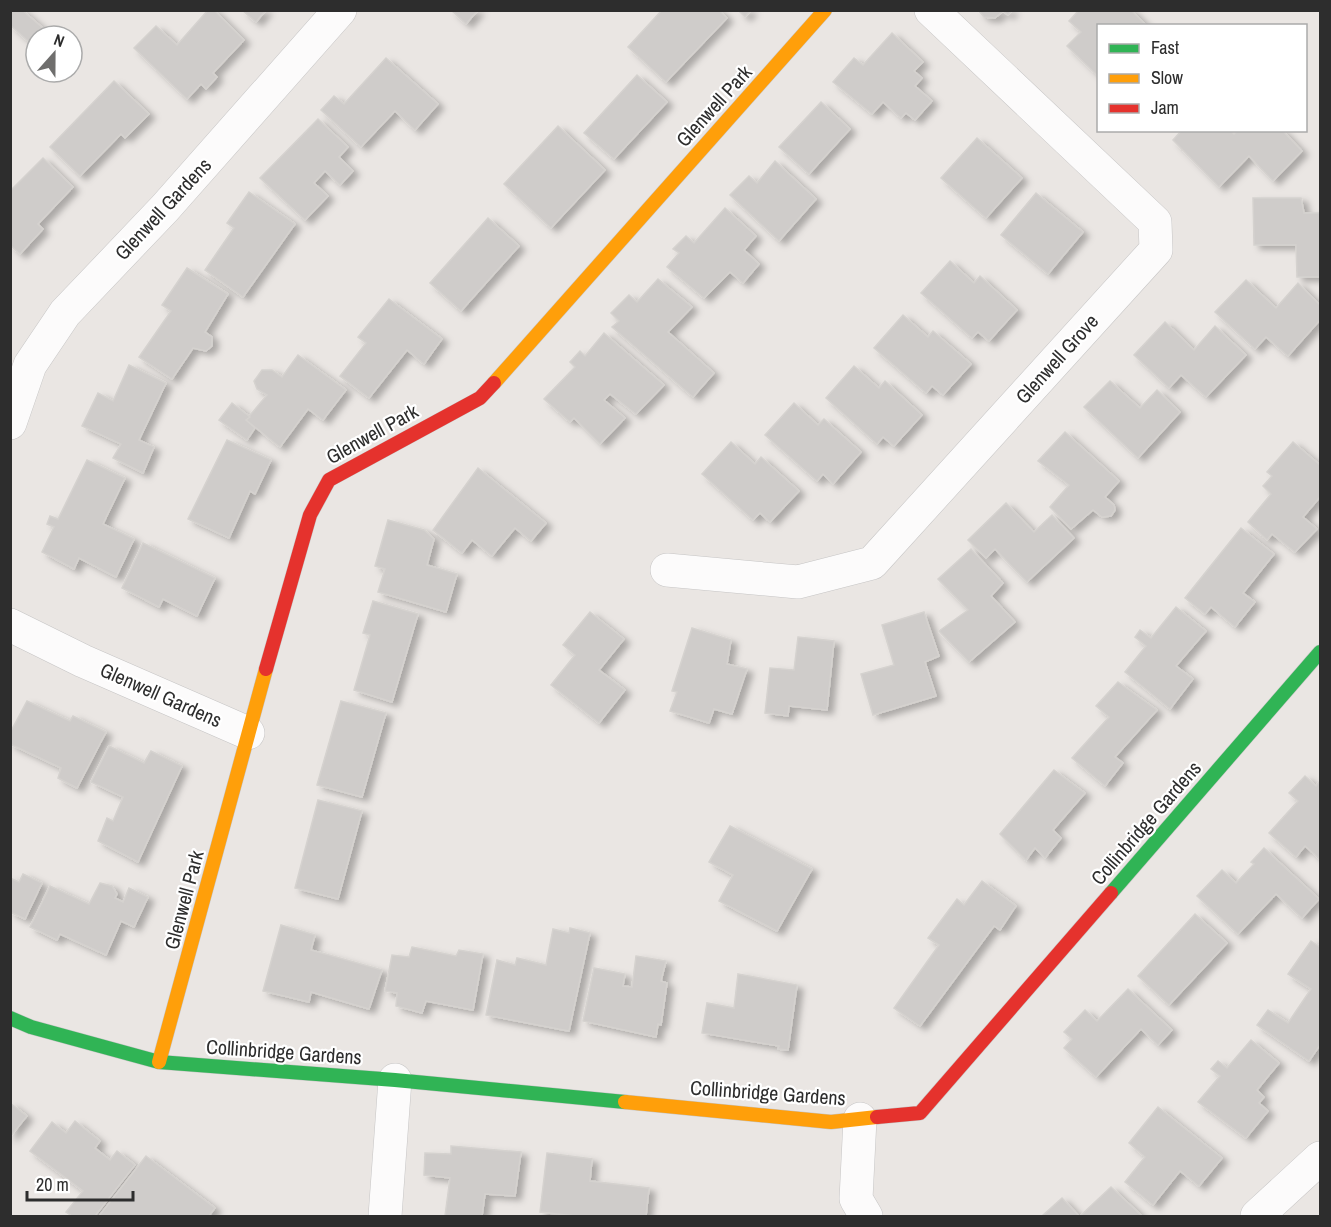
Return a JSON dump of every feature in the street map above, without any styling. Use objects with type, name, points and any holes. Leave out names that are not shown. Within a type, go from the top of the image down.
[{"type":"street","name":"Glenwell Gardens","points":[[10,423],[30,365],[65,313],[165,208],[340,10]]},
{"type":"street","name":"Glenwell Park","points":[[159,1062],[310,515],[329,480],[480,398],[825,10]]},
{"type":"street","name":"Glenwell Grove","points":[[667,570],[798,582],[872,563],[1156,250],[1155,222],[931,10]]},
{"type":"street","name":"Glenwell Gardens","points":[[10,625],[83,661],[248,733]]},
{"type":"street","name":"Collinbridge Gardens","points":[[10,1018],[32,1027],[159,1062],[395,1080],[831,1122],[920,1113],[1320,652]]},
{"type":"street","points":[[385,1216],[395,1080]]},
{"type":"street","points":[[860,1119],[856,1199],[866,1216]]},
{"type":"street","points":[[1257,1216],[1320,1158]]},
{"type":"building","points":[[10,10],[22,10],[38,24],[24,24],[24,37],[10,25]]},
{"type":"building","points":[[208,10],[214,10],[244,40],[213,73],[217,77],[206,89],[201,84],[187,99],[134,48],[156,26],[177,45]]},
{"type":"building","points":[[242,10],[266,10],[256,22]]},
{"type":"building","points":[[451,10],[478,10],[466,24]]},
{"type":"building","points":[[662,10],[719,10],[727,18],[666,82],[628,47]]},
{"type":"building","points":[[738,10],[751,10],[745,17]]},
{"type":"building","points":[[978,10],[1012,10],[1008,15],[1003,11],[995,18],[984,17]]},
{"type":"building","points":[[1079,10],[1131,10],[1145,24],[1097,24],[1097,75],[1067,46],[1081,32],[1069,21]]},
{"type":"building","points":[[892,33],[923,62],[914,71],[922,78],[915,86],[932,101],[915,120],[906,113],[901,118],[883,102],[872,114],[833,82],[854,58],[863,65]]},
{"type":"building","points":[[386,58],[438,104],[415,130],[395,111],[361,147],[321,110],[334,96],[344,104]]},
{"type":"building","points":[[637,75],[667,102],[614,159],[584,133]]},
{"type":"building","points":[[114,81],[149,114],[125,138],[121,134],[80,176],[50,147]]},
{"type":"building","points":[[821,102],[850,129],[809,174],[779,147]]},
{"type":"building","points":[[318,119],[348,147],[339,157],[353,171],[340,185],[325,171],[314,183],[328,196],[305,220],[260,178]]},
{"type":"building","points":[[558,126],[605,170],[551,228],[504,184]]},
{"type":"building","points":[[1180,132],[1232,132],[1234,134],[1236,132],[1284,132],[1302,151],[1273,181],[1249,156],[1219,187],[1173,140]]},
{"type":"building","points":[[977,138],[1022,178],[986,218],[941,178]]},
{"type":"building","points":[[43,158],[73,187],[38,224],[43,229],[20,254],[10,245],[10,191]]},
{"type":"building","points":[[775,161],[816,199],[779,241],[730,195],[749,176],[757,183]]},
{"type":"building","points":[[249,192],[295,224],[243,297],[205,270],[234,228],[227,223]]},
{"type":"building","points":[[1036,193],[1083,232],[1048,274],[1001,235]]},
{"type":"building","points":[[1253,198],[1301,198],[1304,213],[1320,213],[1320,277],[1297,277],[1296,245],[1254,245]]},
{"type":"building","points":[[725,208],[756,236],[744,250],[759,264],[743,283],[730,272],[704,298],[667,267],[679,253],[673,249],[686,236],[694,243]]},
{"type":"building","points":[[488,218],[519,246],[461,311],[430,283]]},
{"type":"building","points":[[950,261],[974,283],[980,276],[1017,310],[989,341],[978,332],[972,338],[921,293]]},
{"type":"building","points":[[187,268],[228,294],[205,332],[212,337],[212,346],[206,351],[193,348],[172,379],[139,357],[171,311],[162,305]]},
{"type":"building","points":[[658,279],[692,307],[668,332],[714,373],[693,397],[612,327],[619,321],[611,313],[629,295],[637,302]]},
{"type":"building","points":[[1246,280],[1276,308],[1298,283],[1320,305],[1320,320],[1288,356],[1266,337],[1255,349],[1215,312]]},
{"type":"building","points":[[389,299],[442,339],[424,364],[407,350],[369,398],[340,376],[366,343],[358,337]]},
{"type":"building","points":[[903,315],[928,337],[933,331],[971,364],[943,395],[932,386],[926,393],[874,348]]},
{"type":"building","points":[[1165,322],[1194,350],[1215,326],[1246,355],[1206,397],[1181,375],[1169,388],[1134,355]]},
{"type":"building","points":[[604,333],[664,385],[636,414],[610,394],[604,400],[625,418],[600,444],[574,418],[570,422],[544,399],[575,367],[570,362],[580,351],[585,356]]},
{"type":"building","points":[[298,355],[346,390],[323,420],[308,409],[280,447],[246,420],[267,395],[257,389],[254,381],[262,370],[272,370],[282,377]]},
{"type":"building","points":[[129,365],[166,383],[139,440],[154,447],[143,473],[113,458],[121,444],[82,426],[98,393],[113,401]]},
{"type":"building","points":[[854,366],[879,388],[885,381],[922,415],[894,446],[883,437],[877,444],[826,398]]},
{"type":"building","points":[[1110,381],[1140,408],[1157,390],[1180,412],[1138,458],[1084,407]]},
{"type":"building","points":[[232,403],[250,417],[246,420],[255,428],[247,440],[219,420]]},
{"type":"building","points":[[794,403],[818,425],[824,419],[861,452],[833,484],[823,474],[817,481],[765,435]]},
{"type":"building","points":[[1065,432],[1119,481],[1105,497],[1114,505],[1115,510],[1111,516],[1102,517],[1093,510],[1071,529],[1050,507],[1069,485],[1038,461]]},
{"type":"building","points":[[227,440],[271,460],[255,494],[250,491],[229,538],[188,519]]},
{"type":"building","points":[[731,442],[755,464],[761,457],[799,491],[770,522],[760,513],[753,520],[702,474]]},
{"type":"building","points":[[1293,442],[1320,465],[1320,497],[1303,517],[1317,529],[1295,552],[1272,534],[1267,540],[1248,522],[1271,494],[1263,486],[1272,476],[1267,472]]},
{"type":"building","points":[[87,460],[125,478],[103,524],[134,539],[116,577],[79,558],[74,569],[42,552],[54,527],[47,524],[50,516],[58,519]]},
{"type":"building","points":[[478,468],[546,523],[531,541],[515,528],[492,556],[472,540],[462,553],[433,530]]},
{"type":"building","points":[[1006,503],[1034,532],[1052,515],[1074,538],[1027,582],[995,549],[986,558],[968,540]]},
{"type":"building","points":[[388,520],[424,530],[434,539],[427,565],[457,574],[446,612],[378,592],[385,569],[375,566]]},
{"type":"building","points":[[1241,528],[1274,554],[1243,593],[1255,602],[1235,627],[1211,607],[1205,614],[1185,598]]},
{"type":"building","points":[[143,543],[215,578],[197,616],[163,599],[159,607],[122,588]]},
{"type":"building","points":[[971,549],[1003,583],[991,596],[1015,622],[969,662],[939,631],[968,610],[938,579]]},
{"type":"building","points":[[373,601],[418,614],[392,702],[354,690],[370,635],[363,633]]},
{"type":"building","points":[[1176,607],[1206,631],[1176,666],[1193,679],[1170,709],[1125,672],[1146,646],[1135,637],[1140,630],[1151,638]]},
{"type":"building","points":[[590,612],[624,639],[599,670],[625,690],[599,723],[551,685],[575,655],[563,645]]},
{"type":"building","points":[[924,612],[939,656],[925,662],[936,696],[873,715],[861,674],[894,665],[882,625]]},
{"type":"building","points":[[692,628],[731,640],[727,664],[747,669],[732,714],[714,709],[709,723],[670,711],[677,692],[672,691]]},
{"type":"building","points":[[798,637],[834,641],[827,710],[789,706],[788,716],[765,713],[770,668],[794,670]]},
{"type":"building","points":[[1118,682],[1157,710],[1115,757],[1123,763],[1105,786],[1072,758],[1109,717],[1096,706]]},
{"type":"building","points":[[27,701],[70,721],[73,716],[106,732],[77,788],[58,778],[61,768],[10,744],[10,733]]},
{"type":"building","points":[[341,701],[386,713],[362,797],[317,785]]},
{"type":"building","points":[[109,746],[144,763],[151,751],[182,766],[138,862],[98,841],[107,818],[113,821],[123,797],[91,782]]},
{"type":"building","points":[[1054,770],[1085,793],[1053,830],[1061,838],[1045,858],[1035,848],[1026,860],[1000,834]]},
{"type":"building","points":[[1305,776],[1316,786],[1320,781],[1320,859],[1305,846],[1296,857],[1269,833],[1298,801],[1289,793]]},
{"type":"building","points":[[318,800],[362,811],[338,899],[295,888]]},
{"type":"building","points":[[730,826],[812,869],[777,931],[719,901],[733,875],[709,862]]},
{"type":"building","points":[[1264,848],[1319,899],[1302,918],[1276,894],[1238,934],[1197,896],[1222,870],[1236,883],[1254,864],[1251,862]]},
{"type":"building","points":[[23,874],[42,883],[25,919],[10,912],[10,878],[19,882]]},
{"type":"building","points":[[982,881],[1016,906],[1000,930],[994,926],[920,1026],[894,1008],[939,945],[928,938],[957,899],[964,905]]},
{"type":"building","points":[[100,883],[112,886],[117,894],[115,898],[123,902],[129,888],[148,897],[134,927],[121,921],[106,955],[60,934],[57,940],[30,927],[50,886],[89,904]]},
{"type":"building","points":[[1195,914],[1227,943],[1169,1005],[1138,976]]},
{"type":"building","points":[[281,925],[315,935],[311,950],[382,970],[369,1009],[311,992],[309,1002],[263,991]]},
{"type":"building","points":[[570,928],[590,933],[569,1031],[486,1015],[497,960],[515,965],[517,958],[546,965],[553,929],[569,933]]},
{"type":"building","points":[[1311,941],[1320,947],[1320,1045],[1309,1061],[1257,1025],[1268,1010],[1288,1023],[1311,989],[1288,974]]},
{"type":"building","points":[[412,947],[456,956],[459,950],[483,954],[473,1010],[426,1001],[422,1013],[396,1006],[397,993],[385,991],[392,955],[409,957]]},
{"type":"building","points":[[636,956],[666,961],[661,981],[667,983],[661,1025],[658,1024],[656,1037],[583,1021],[594,968],[625,974],[623,986],[632,987]]},
{"type":"building","points":[[738,974],[797,985],[788,1050],[778,1049],[779,1046],[702,1033],[707,1003],[734,1008]]},
{"type":"building","points":[[1128,989],[1172,1030],[1158,1045],[1141,1029],[1096,1077],[1064,1048],[1072,1039],[1064,1032],[1085,1010],[1097,1021]]},
{"type":"building","points":[[1251,1040],[1279,1063],[1257,1090],[1264,1097],[1259,1103],[1268,1111],[1246,1138],[1198,1102],[1220,1076],[1211,1069],[1218,1061],[1227,1068]]},
{"type":"building","points":[[10,1103],[27,1116],[10,1137]]},
{"type":"building","points":[[1158,1107],[1222,1158],[1199,1186],[1180,1171],[1153,1205],[1125,1182],[1145,1157],[1129,1143]]},
{"type":"building","points":[[75,1121],[100,1141],[95,1148],[110,1160],[117,1151],[135,1165],[95,1216],[72,1216],[66,1212],[83,1191],[30,1151],[52,1122],[66,1133]]},
{"type":"building","points":[[451,1146],[521,1152],[515,1196],[485,1194],[482,1216],[445,1216],[450,1178],[424,1175],[425,1153],[451,1154]]},
{"type":"building","points":[[547,1153],[592,1159],[590,1181],[649,1188],[646,1216],[575,1216],[540,1212]]},
{"type":"building","points":[[146,1156],[215,1208],[209,1216],[99,1216]]},
{"type":"building","points":[[1111,1187],[1142,1216],[1080,1216]]},
{"type":"building","points":[[1062,1198],[1079,1216],[1042,1216]]},
{"type":"traffic: fast","points":[[1111,893],[1320,652]]},
{"type":"traffic: fast","points":[[10,1018],[31,1027],[159,1062],[395,1080],[625,1102]]},
{"type":"traffic: slow","points":[[494,383],[825,10]]},
{"type":"traffic: slow","points":[[159,1062],[266,669]]},
{"type":"traffic: slow","points":[[625,1102],[831,1122],[877,1117]]},
{"type":"traffic: jam","points":[[266,669],[310,515],[329,480],[480,398],[494,383]]},
{"type":"traffic: jam","points":[[877,1117],[920,1113],[1111,893]]}]
